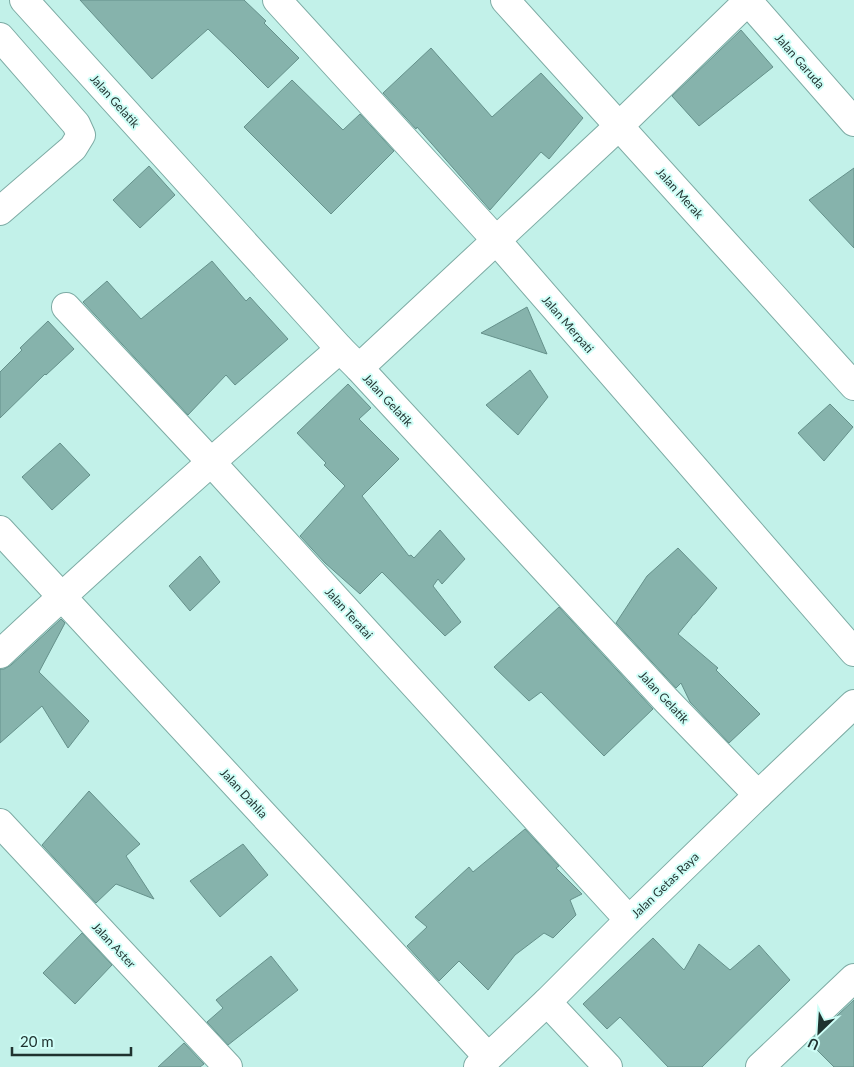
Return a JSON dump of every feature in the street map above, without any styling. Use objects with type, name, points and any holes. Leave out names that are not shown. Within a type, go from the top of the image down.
[{"type":"street","name":"Jalan Gelatik","points":[[24,0],[340,349],[667,701],[758,795]]},
{"type":"street","name":"Jalan Merpati","points":[[277,0],[496,240],[854,652]]},
{"type":"street","name":"Jalan Merak","points":[[504,0],[854,386]]},
{"type":"street","points":[[359,368],[619,126],[748,0]]},
{"type":"street","name":"Jalan Garuda","points":[[748,0],[854,122]]},
{"type":"street","points":[[0,38],[76,124],[81,135],[72,148],[0,211]]},
{"type":"street","name":"Jalan Teratai","points":[[66,307],[211,462],[629,920]]},
{"type":"street","points":[[0,654],[211,462],[340,349]]},
{"type":"street","name":"Jalan Dahlia","points":[[0,530],[62,596],[483,1062]]},
{"type":"street","name":"Jalan Getas Raya","points":[[483,1062],[854,704]]},
{"type":"street","name":"Jalan Aster","points":[[0,823],[228,1067]]},
{"type":"street","points":[[760,1067],[854,978]]},
{"type":"street","points":[[547,1002],[608,1067]]},
{"type":"building","points":[[80,0],[244,0],[266,21],[264,23],[299,58],[268,88],[208,29],[152,79]]},
{"type":"building","points":[[741,30],[773,67],[699,126],[672,96]]},
{"type":"building","points":[[431,48],[492,117],[541,73],[583,118],[549,159],[541,152],[490,210],[417,127],[416,129],[383,93]]},
{"type":"building","points":[[292,80],[343,130],[360,114],[394,151],[331,214],[244,127]]},
{"type":"building","points":[[149,166],[175,195],[140,228],[113,200]]},
{"type":"building","points":[[854,168],[854,248],[809,200]]},
{"type":"building","points":[[212,261],[246,301],[250,297],[288,339],[235,385],[226,375],[188,415],[83,302],[107,281],[141,319]]},
{"type":"building","points":[[527,307],[547,354],[481,333]]},
{"type":"building","points":[[48,321],[74,349],[0,418],[0,372],[22,350],[20,348]]},
{"type":"building","points":[[530,370],[548,397],[518,435],[486,405]]},
{"type":"building","points":[[348,384],[371,408],[359,419],[399,459],[362,496],[409,556],[411,555],[414,558],[440,530],[465,559],[442,584],[438,579],[433,586],[461,622],[445,636],[382,572],[360,594],[325,563],[300,536],[345,486],[297,433]]},
{"type":"building","points":[[830,404],[853,427],[824,461],[798,433]]},
{"type":"building","points":[[60,443],[90,475],[52,510],[22,477]]},
{"type":"building","points":[[678,548],[717,588],[678,634],[718,668],[716,670],[760,714],[729,743],[690,702],[681,683],[676,688],[616,623],[647,576]]},
{"type":"building","points":[[200,556],[220,582],[190,611],[169,586]]},
{"type":"building","points":[[559,607],[653,709],[604,756],[541,692],[529,701],[494,667]]},
{"type":"building","points":[[61,619],[65,623],[39,672],[89,721],[68,748],[42,706],[0,743],[0,669],[11,665]]},
{"type":"building","points":[[89,791],[140,844],[126,856],[154,899],[116,884],[96,903],[42,845]]},
{"type":"building","points":[[525,829],[559,866],[556,868],[582,894],[570,900],[576,915],[553,938],[544,933],[515,955],[488,990],[459,961],[439,981],[407,946],[427,927],[415,917],[469,867],[473,872]]},
{"type":"building","points":[[243,844],[268,875],[220,917],[190,881]]},
{"type":"building","points":[[82,933],[112,965],[75,1004],[43,973]]},
{"type":"building","points":[[653,938],[684,970],[699,944],[730,970],[759,945],[790,980],[702,1067],[668,1067],[620,1017],[607,1029],[583,1004]]},
{"type":"building","points":[[271,956],[298,990],[228,1045],[207,1022],[223,1008],[216,1000]]},
{"type":"building","points":[[854,1000],[854,1067],[834,1067],[809,1042]]},
{"type":"building","points":[[184,1043],[204,1064],[200,1067],[158,1067]]}]
